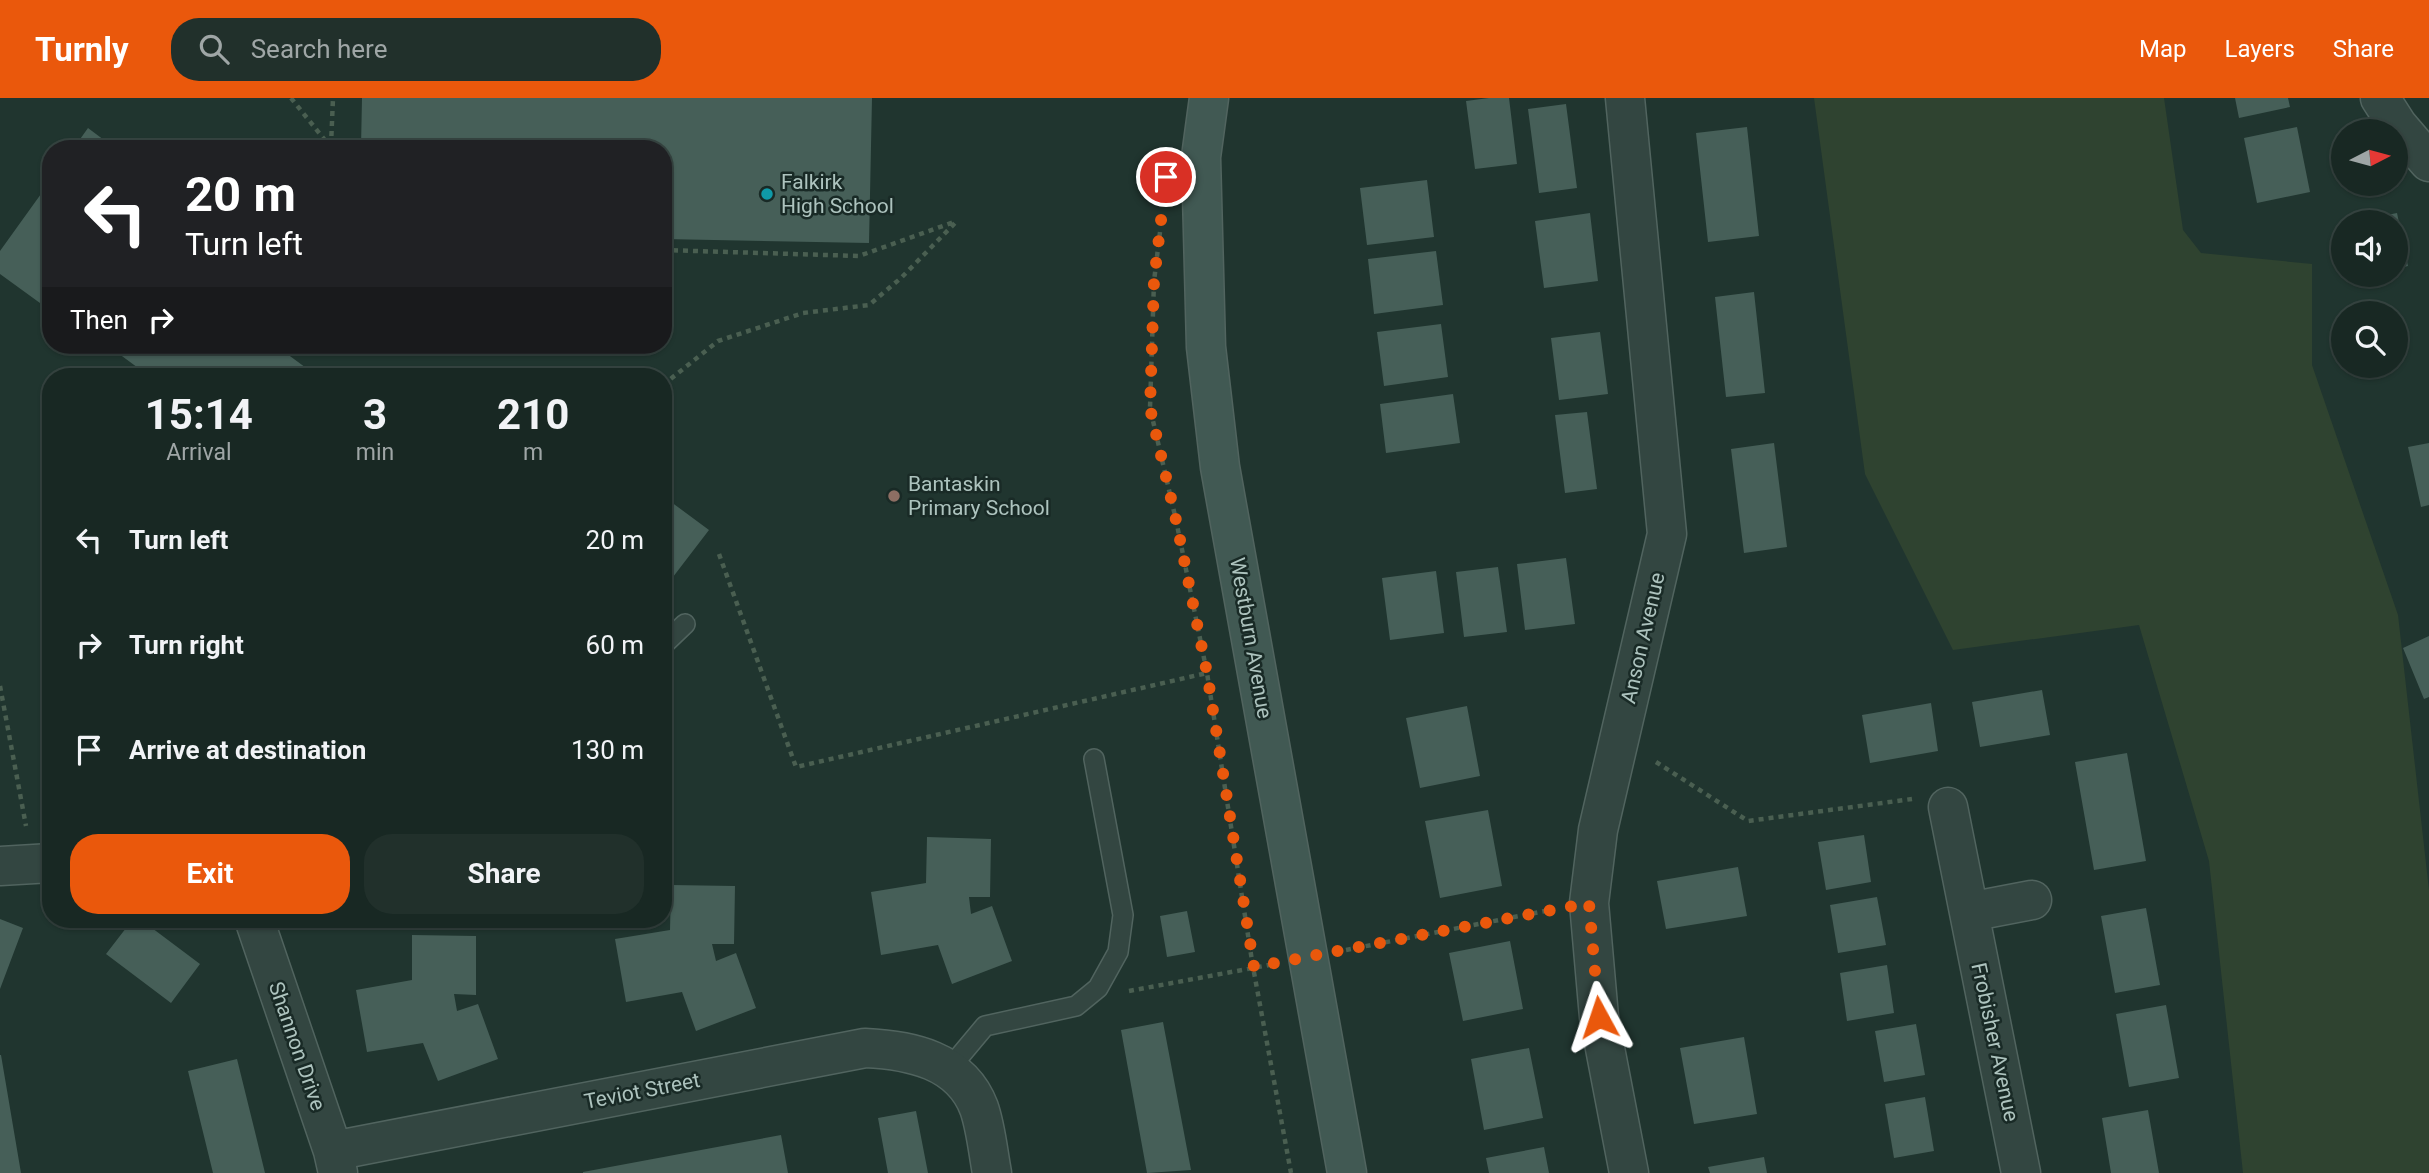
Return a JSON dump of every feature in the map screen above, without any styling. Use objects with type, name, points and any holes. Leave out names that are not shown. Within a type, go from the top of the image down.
[{"type":"main road","name":"Westburn Avenue","points":[[1209,98],[1201,157],[1206,347],[1218,454],[1347,1173]]},
{"type":"street","name":"Anson Avenue","points":[[1625,98],[1667,534],[1598,831],[1589,903],[1599,1017],[1629,1173]]},
{"type":"street","points":[[2380,98],[2398,126],[2429,162]]},
{"type":"street","name":"Frobisher Avenue","points":[[1948,807],[2021,1173]]},
{"type":"street","points":[[1969,912],[2032,900]]},
{"type":"street","name":"Shannon Drive","points":[[257,928],[336,1162]]},
{"type":"street","name":"Teviot Street","points":[[336,1162],[865,1048],[896,1049],[926,1056],[949,1069]]},
{"type":"street","points":[[949,1069],[967,1086],[979,1108],[992,1173]]},
{"type":"lane","points":[[672,636],[685,624]]},
{"type":"lane","points":[[949,1069],[985,1026],[1076,1006],[1098,988],[1118,952],[1123,915],[1094,759]]},
{"type":"path","points":[[291,98],[325,140]]},
{"type":"path","points":[[332,140],[333,98]]},
{"type":"path","points":[[672,250],[859,256],[957,221],[901,278],[869,305],[803,313],[718,341],[672,379]]},
{"type":"path","points":[[1161,228],[1154,281],[1150,408],[1207,673],[1254,967],[1291,1173]]},
{"type":"path","points":[[719,554],[796,768],[1207,673]]},
{"type":"path","points":[[0,686],[28,864]]},
{"type":"path","points":[[1620,739],[1748,821],[1926,797],[1948,807]]},
{"type":"path","points":[[1098,988],[1128,992],[1589,903]]},
{"type":"green space","points":[[1814,98],[2164,98],[2183,230],[2201,253],[2312,264],[2312,365],[2398,615],[2429,890],[2429,1173],[2243,1173],[2209,861],[2139,625],[1953,650],[1865,474]]},
{"type":"building","name":"Falkirk High School","points":[[362,98],[872,98],[869,243],[672,239],[672,140],[361,140]]},
{"type":"building","points":[[1509,98],[1517,164],[1475,169],[1466,101]]},
{"type":"building","points":[[2235,98],[2288,98],[2290,107],[2239,118]]},
{"type":"building","points":[[1566,104],[1577,188],[1539,193],[1528,109]]},
{"type":"building","points":[[1747,127],[1759,236],[1708,242],[1696,133]]},
{"type":"building","points":[[2297,127],[2310,192],[2257,203],[2244,138]]},
{"type":"building","points":[[88,128],[104,140],[79,140]]},
{"type":"building","points":[[1427,180],[1434,237],[1367,245],[1360,188]]},
{"type":"building","points":[[42,193],[42,304],[0,274],[0,251]]},
{"type":"building","points":[[1590,213],[1598,281],[1544,288],[1535,221]]},
{"type":"building","points":[[1436,251],[1443,305],[1374,314],[1368,259]]},
{"type":"building","points":[[1754,292],[1765,393],[1726,397],[1715,297]]},
{"type":"building","points":[[1441,324],[1448,377],[1384,386],[1377,332]]},
{"type":"building","points":[[1600,332],[1608,394],[1559,400],[1551,338]]},
{"type":"building","points":[[119,354],[287,354],[306,368],[138,368]]},
{"type":"building","points":[[1453,394],[1460,443],[1386,453],[1380,404]]},
{"type":"building","points":[[1587,412],[1597,489],[1565,493],[1555,415]]},
{"type":"building","points":[[1774,443],[1787,547],[1744,553],[1731,449]]},
{"type":"building","points":[[2429,443],[2429,505],[2421,507],[2408,447]]},
{"type":"building","points":[[672,503],[709,530],[672,578]]},
{"type":"building","points":[[1566,558],[1575,624],[1525,630],[1517,564]]},
{"type":"building","points":[[1498,567],[1507,632],[1464,637],[1456,572]]},
{"type":"building","points":[[1436,571],[1444,633],[1390,640],[1382,578]]},
{"type":"building","points":[[2429,636],[2429,697],[2424,699],[2403,648]]},
{"type":"building","points":[[2042,690],[2050,735],[1980,747],[1972,702]]},
{"type":"building","points":[[1931,703],[1938,751],[1870,763],[1862,715]]},
{"type":"building","points":[[1467,706],[1480,776],[1420,788],[1406,718]]},
{"type":"building","points":[[2127,753],[2146,861],[2094,870],[2075,762]]},
{"type":"building","points":[[1488,810],[1502,886],[1440,898],[1425,821]]},
{"type":"building","points":[[1864,835],[1871,882],[1826,890],[1818,842]]},
{"type":"building","points":[[927,837],[991,839],[990,897],[969,897],[971,914],[992,906],[1012,961],[952,984],[938,945],[881,955],[871,892],[926,883]]},
{"type":"building","points":[[1738,867],[1747,916],[1666,929],[1657,881]]},
{"type":"building","points":[[672,885],[735,886],[734,944],[712,944],[716,961],[736,953],[756,1008],[696,1031],[682,992],[626,1002],[615,939],[670,930]]},
{"type":"building","points":[[1877,897],[1886,945],[1838,953],[1830,905]]},
{"type":"building","points":[[2146,908],[2160,985],[2115,993],[2101,916]]},
{"type":"building","points":[[1187,911],[1195,952],[1167,957],[1160,916]]},
{"type":"building","points":[[0,919],[23,928],[0,989]]},
{"type":"building","points":[[126,928],[152,928],[200,964],[171,1003],[106,954]]},
{"type":"building","points":[[412,935],[476,936],[476,995],[454,994],[457,1011],[478,1004],[498,1059],[438,1081],[423,1043],[367,1052],[356,990],[412,980]]},
{"type":"building","points":[[1510,941],[1523,1009],[1463,1021],[1449,953]]},
{"type":"building","points":[[1887,965],[1894,1013],[1847,1021],[1840,973]]},
{"type":"building","points":[[2166,1005],[2179,1078],[2129,1087],[2116,1014]]},
{"type":"building","points":[[1163,1022],[1191,1170],[1147,1173],[1121,1030]]},
{"type":"building","points":[[1916,1024],[1925,1075],[1884,1082],[1875,1031]]},
{"type":"building","points":[[1744,1037],[1757,1114],[1694,1124],[1680,1048]]},
{"type":"building","points":[[1529,1048],[1543,1118],[1484,1130],[1471,1059]]},
{"type":"building","points":[[1,1055],[21,1173],[0,1173]]},
{"type":"building","points":[[237,1059],[265,1173],[213,1173],[188,1071]]},
{"type":"building","points":[[1925,1097],[1934,1151],[1894,1158],[1885,1104]]},
{"type":"building","points":[[2148,1110],[2159,1173],[2111,1173],[2102,1118]]},
{"type":"building","points":[[916,1111],[928,1173],[888,1173],[878,1118]]},
{"type":"building","points":[[781,1135],[788,1173],[583,1173],[583,1172]]},
{"type":"building","points":[[1544,1147],[1549,1173],[1489,1173],[1486,1158]]},
{"type":"building","points":[[1764,1157],[1767,1173],[1710,1173],[1708,1167]]},
{"type":"place","name":"Falkirk High School","points":[[767,194]]},
{"type":"place","name":"Bantaskin Primary School","points":[[894,496]]},
{"type":"route","points":[[1166,177],[1154,281],[1150,408],[1207,673],[1254,967],[1589,903],[1599,1017]]}]
